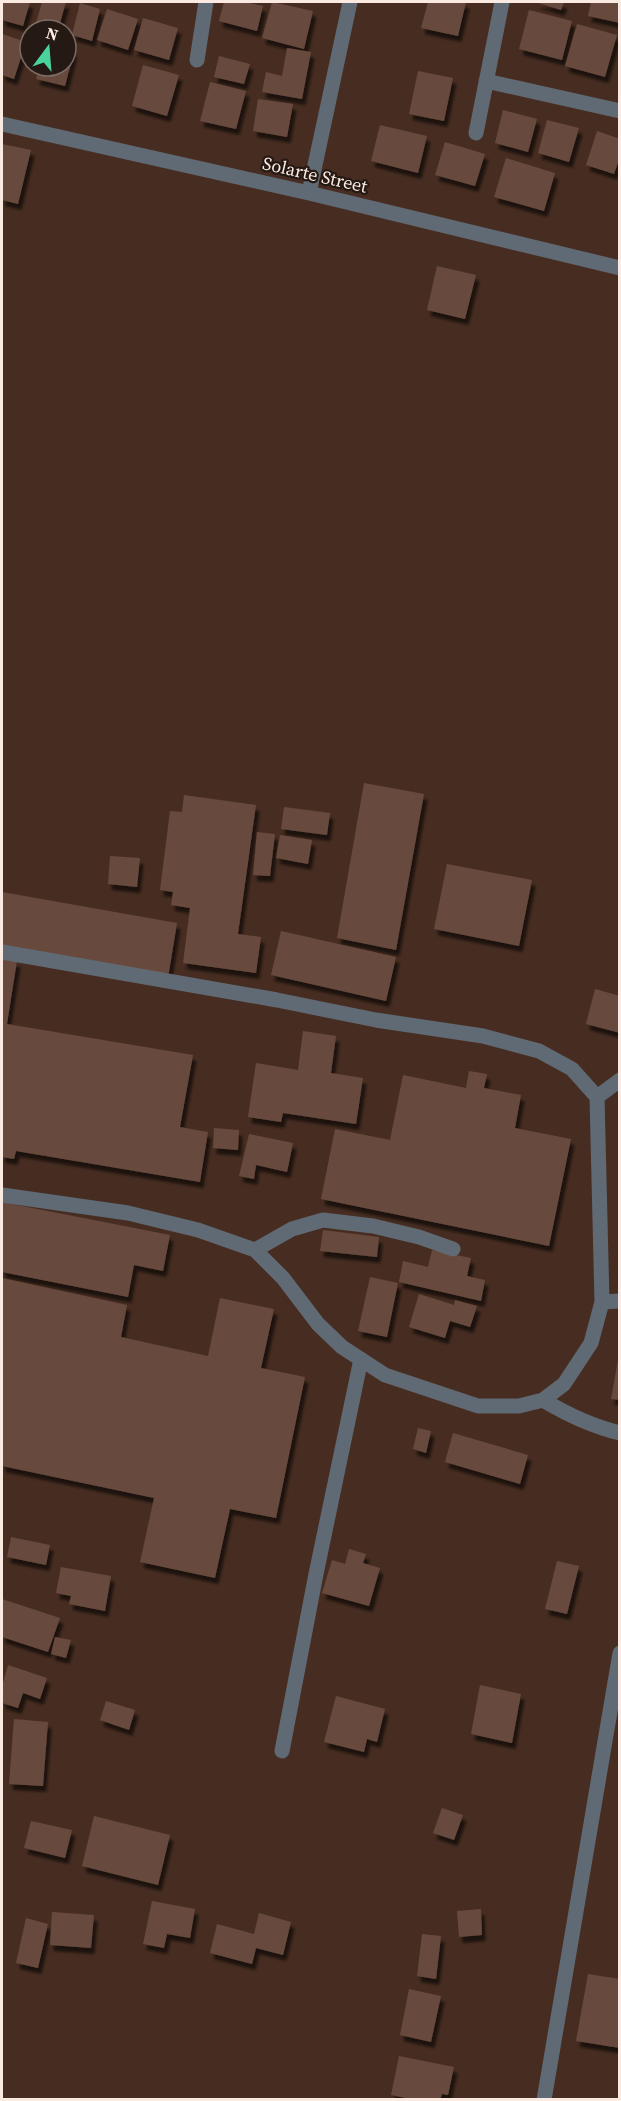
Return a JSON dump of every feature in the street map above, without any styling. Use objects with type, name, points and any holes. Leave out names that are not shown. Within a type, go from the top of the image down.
[{"type":"street","points":[[196,60],[206,2]]},
{"type":"street","points":[[309,193],[350,2]]},
{"type":"street","points":[[476,133],[502,2]]},
{"type":"street","points":[[486,81],[620,111]]},
{"type":"street","name":"Solarte Street","points":[[2,124],[309,193],[620,268]]},
{"type":"street","points":[[2,952],[266,998],[376,1020],[483,1036],[538,1051],[572,1069],[597,1097],[602,1302],[591,1343],[564,1384],[543,1400],[519,1406],[478,1406],[384,1375],[342,1347],[318,1324],[283,1278],[255,1250],[198,1230],[128,1213],[2,1195]]},
{"type":"street","points":[[597,1097],[620,1080]]},
{"type":"street","points":[[255,1250],[292,1230],[323,1220],[373,1226],[419,1237],[453,1249]]},
{"type":"street","points":[[602,1302],[620,1301]]},
{"type":"street","points":[[282,1751],[315,1574],[361,1359]]},
{"type":"street","points":[[543,1400],[567,1415],[595,1427],[620,1433]]},
{"type":"street","points":[[544,2100],[620,1653]]},
{"type":"building","points":[[2,2],[30,2],[25,18],[18,18],[18,25],[2,20]]},
{"type":"building","points":[[42,2],[66,2],[61,18],[37,18]]},
{"type":"building","points":[[224,2],[245,2],[263,6],[257,31],[219,21]]},
{"type":"building","points":[[272,2],[313,11],[304,49],[262,38]]},
{"type":"building","points":[[428,2],[466,2],[458,36],[421,28]]},
{"type":"building","points":[[535,2],[564,2],[561,10]]},
{"type":"building","points":[[591,2],[620,2],[620,23],[588,16]]},
{"type":"building","points":[[80,3],[100,9],[92,41],[78,37],[76,18]]},
{"type":"building","points":[[107,9],[138,19],[128,50],[97,40]]},
{"type":"building","points":[[529,10],[572,21],[562,60],[519,49]]},
{"type":"building","points":[[143,18],[178,28],[169,60],[134,50]]},
{"type":"building","points":[[577,24],[617,35],[605,77],[565,66]]},
{"type":"building","points":[[2,34],[18,39],[18,67],[14,79],[2,75]]},
{"type":"building","points":[[287,48],[311,52],[302,99],[262,92],[266,72],[282,76]]},
{"type":"building","points":[[219,56],[250,64],[244,84],[214,77]]},
{"type":"building","points":[[143,65],[179,75],[167,116],[132,106]]},
{"type":"building","points":[[418,71],[453,78],[444,121],[409,114]]},
{"type":"building","points":[[36,78],[67,78],[65,86]]},
{"type":"building","points":[[210,82],[246,91],[236,129],[200,121]]},
{"type":"building","points":[[258,99],[293,104],[287,137],[253,131]]},
{"type":"building","points":[[503,110],[537,119],[528,152],[495,143]]},
{"type":"building","points":[[547,120],[579,128],[569,162],[538,153]]},
{"type":"building","points":[[380,125],[427,136],[418,173],[371,161]]},
{"type":"building","points":[[597,131],[620,139],[620,157],[614,174],[586,165]]},
{"type":"building","points":[[445,142],[485,154],[475,186],[435,175]]},
{"type":"building","points":[[2,144],[31,150],[18,204],[2,200]]},
{"type":"building","points":[[506,158],[555,173],[544,211],[494,197]]},
{"type":"building","points":[[437,266],[476,275],[465,319],[427,310]]},
{"type":"building","points":[[364,783],[424,794],[396,950],[337,938]]},
{"type":"building","points":[[184,795],[256,805],[238,934],[261,937],[256,973],[183,963],[190,908],[171,905],[173,892],[160,890],[170,811],[182,812]]},
{"type":"building","points":[[284,807],[330,813],[327,835],[281,829]]},
{"type":"building","points":[[257,832],[275,834],[270,876],[253,875]]},
{"type":"building","points":[[280,835],[312,840],[308,864],[276,858]]},
{"type":"building","points":[[110,856],[140,858],[137,887],[108,884]]},
{"type":"building","points":[[447,864],[532,880],[519,946],[434,929]]},
{"type":"building","points":[[2,892],[177,923],[168,978],[2,949]]},
{"type":"building","points":[[281,931],[396,957],[386,1001],[271,975]]},
{"type":"building","points":[[2,959],[17,961],[7,1024],[193,1055],[180,1127],[208,1132],[200,1182],[16,1151],[14,1159],[2,1157]]},
{"type":"building","points":[[595,989],[620,996],[620,1033],[586,1024]]},
{"type":"building","points":[[303,1031],[336,1036],[331,1073],[363,1078],[356,1124],[283,1113],[281,1122],[248,1117],[256,1063],[298,1070]]},
{"type":"building","points":[[469,1071],[487,1074],[484,1088],[521,1095],[515,1128],[571,1139],[549,1246],[321,1199],[335,1129],[390,1140],[403,1075],[466,1088]]},
{"type":"building","points":[[214,1128],[239,1130],[238,1150],[213,1148]]},
{"type":"building","points":[[249,1134],[293,1143],[287,1172],[256,1165],[254,1179],[239,1176]]},
{"type":"building","points":[[2,1202],[170,1235],[163,1271],[134,1265],[128,1297],[2,1272]]},
{"type":"building","points":[[323,1230],[379,1237],[377,1257],[320,1251]]},
{"type":"building","points":[[432,1250],[471,1258],[467,1276],[485,1280],[481,1301],[399,1282],[403,1261],[428,1267]]},
{"type":"building","points":[[370,1277],[398,1283],[387,1337],[358,1331]]},
{"type":"building","points":[[2,1278],[127,1305],[121,1337],[208,1356],[220,1298],[274,1309],[261,1368],[305,1377],[276,1518],[230,1509],[215,1578],[140,1562],[154,1498],[2,1466]]},
{"type":"building","points":[[419,1294],[454,1305],[455,1300],[477,1306],[470,1327],[450,1321],[445,1338],[409,1327]]},
{"type":"building","points":[[618,1360],[620,1360],[620,1400],[611,1399]]},
{"type":"building","points":[[418,1428],[431,1431],[426,1453],[413,1449]]},
{"type":"building","points":[[453,1433],[528,1455],[520,1484],[445,1462]]},
{"type":"building","points":[[11,1537],[50,1545],[46,1565],[7,1557]]},
{"type":"building","points":[[349,1549],[366,1554],[363,1563],[380,1568],[369,1606],[322,1593],[332,1560],[345,1564]]},
{"type":"building","points":[[557,1561],[579,1566],[567,1614],[545,1609]]},
{"type":"building","points":[[61,1567],[111,1576],[105,1611],[69,1604],[71,1596],[56,1593]]},
{"type":"building","points":[[2,1599],[60,1618],[48,1652],[2,1637]]},
{"type":"building","points":[[55,1637],[71,1640],[66,1658],[51,1654]]},
{"type":"building","points":[[8,1665],[47,1678],[40,1699],[23,1693],[18,1708],[2,1703],[2,1686]]},
{"type":"building","points":[[480,1685],[521,1694],[512,1743],[471,1734]]},
{"type":"building","points":[[336,1696],[385,1709],[377,1742],[367,1739],[364,1752],[324,1742]]},
{"type":"building","points":[[106,1701],[135,1710],[129,1730],[100,1720]]},
{"type":"building","points":[[14,1719],[48,1722],[43,1786],[9,1784]]},
{"type":"building","points":[[442,1808],[463,1815],[454,1840],[433,1833]]},
{"type":"building","points":[[94,1816],[170,1835],[158,1885],[82,1866]]},
{"type":"building","points":[[31,1821],[72,1830],[65,1858],[24,1848]]},
{"type":"building","points":[[152,1901],[195,1909],[190,1938],[167,1934],[164,1948],[143,1944]]},
{"type":"building","points":[[481,1909],[482,1935],[459,1937],[457,1911]]},
{"type":"building","points":[[52,1912],[94,1915],[91,1948],[50,1945]]},
{"type":"building","points":[[259,1913],[291,1922],[283,1955],[256,1948],[252,1964],[210,1953],[217,1924],[254,1934]]},
{"type":"building","points":[[26,1918],[48,1924],[38,1968],[16,1963]]},
{"type":"building","points":[[422,1934],[441,1936],[436,1979],[417,1976]]},
{"type":"building","points":[[588,1974],[620,1979],[620,2048],[576,2041]]},
{"type":"building","points":[[409,1989],[441,1996],[431,2042],[400,2035]]},
{"type":"building","points":[[399,2056],[454,2067],[448,2095],[442,2094],[440,2100],[415,2100],[391,2095]]}]
